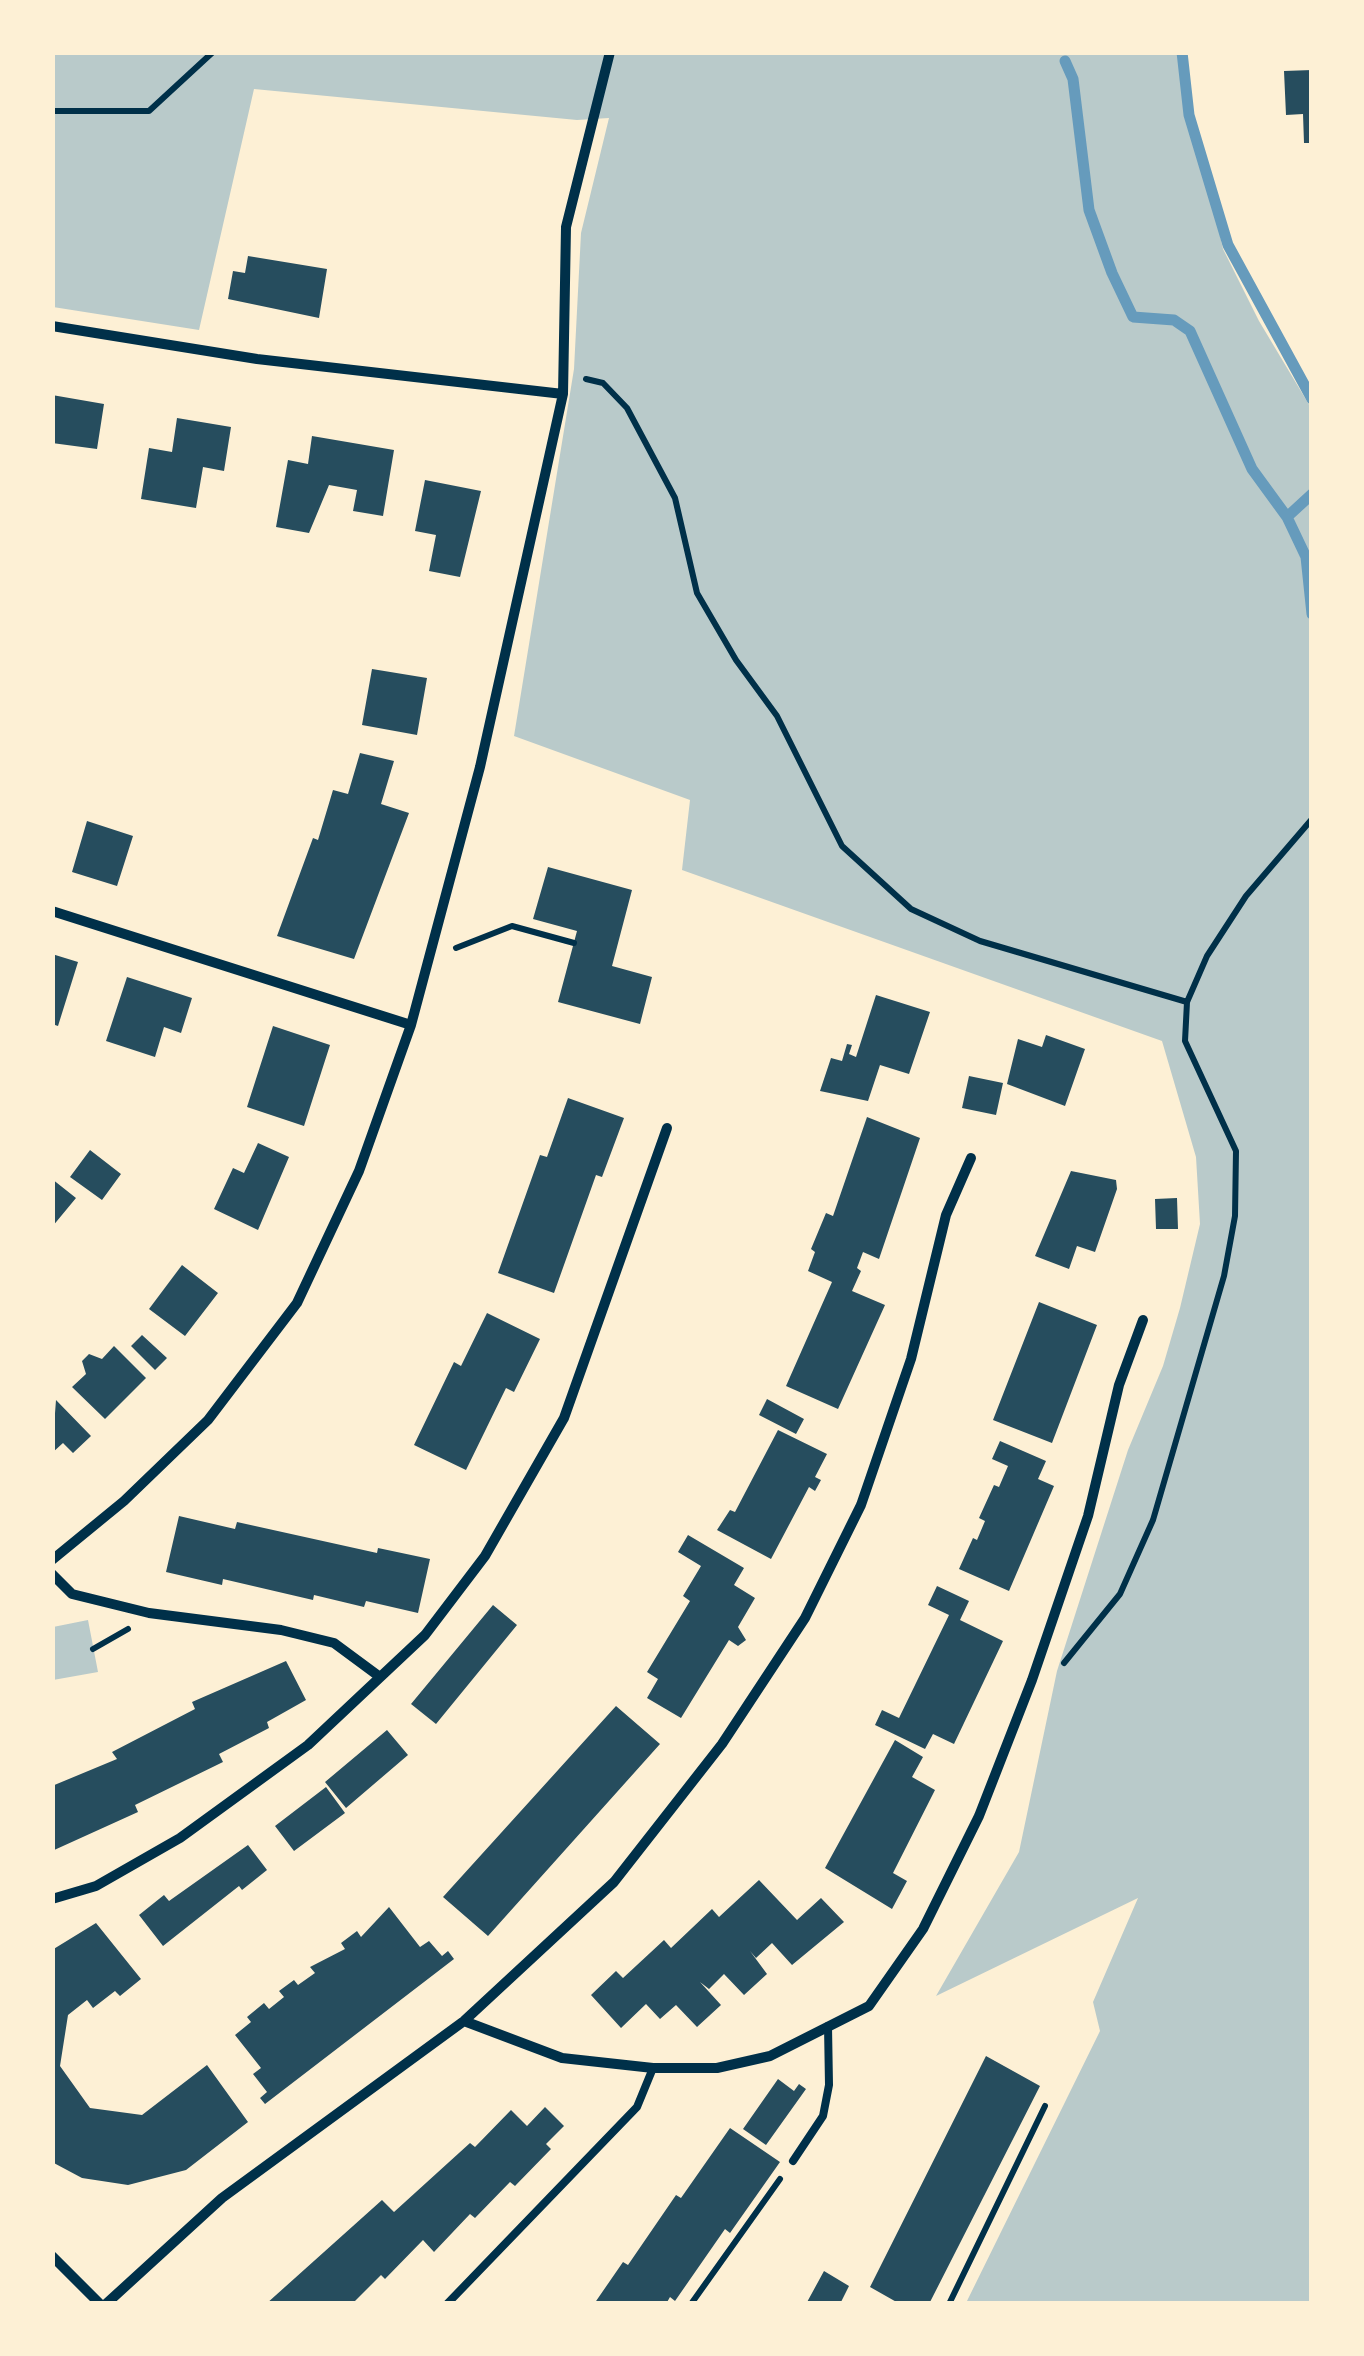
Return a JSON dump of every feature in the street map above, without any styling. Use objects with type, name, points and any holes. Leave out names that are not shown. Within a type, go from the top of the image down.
[{"type":"street","points":[[52,1560],[124,1501],[208,1420],[296,1303],[359,1170],[411,1025],[480,767],[563,394],[566,227],[610,52]]},
{"type":"street","points":[[52,326],[258,360],[563,394]]},
{"type":"street","points":[[52,910],[411,1025]]},
{"type":"street","points":[[52,1899],[96,1886],[180,1838],[308,1745],[425,1634],[485,1556],[564,1418],[667,1128]]},
{"type":"street","points":[[52,2256],[103,2304],[222,2198],[464,2021],[614,1882],[722,1744],[805,1618],[861,1504],[912,1359],[946,1215],[971,1158]]},
{"type":"street","points":[[464,2021],[562,2058],[653,2068],[717,2068],[770,2056],[868,2006],[923,1929],[979,1816],[1032,1680],[1088,1516],[1119,1385],[1144,1320]]},
{"type":"street","points":[[52,1574],[72,1594],[149,1614],[282,1630],[334,1643],[380,1677]]},
{"type":"lane","points":[[793,2161],[823,2116],[829,2086],[828,2026]]},
{"type":"lane","points":[[447,2304],[638,2107],[653,2068]]},
{"type":"path","points":[[52,110],[149,111],[213,52]]},
{"type":"path","points":[[564,374],[603,382],[628,408],[675,498],[698,592],[736,660],[777,716],[842,846],[911,909],[980,941],[1187,1002]]},
{"type":"path","points":[[1071,1659],[1120,1594],[1153,1520],[1224,1276],[1234,1216],[1236,1151],[1186,1041],[1187,1002],[1207,956],[1246,896],[1312,820]]},
{"type":"path","points":[[435,944],[459,949],[512,926],[574,943]]},
{"type":"path","points":[[949,2304],[1045,2106]]},
{"type":"path","points":[[690,2304],[793,2161]]},
{"type":"shaded area","points":[[52,53],[1185,53],[1189,96],[1223,249],[1259,321],[1311,408],[1311,2303],[966,2303],[1100,2031],[1093,2002],[1138,1898],[936,1996],[1019,1852],[1057,1671],[1128,1450],[1163,1366],[1200,1224],[1196,1157],[1162,1041],[682,870],[690,800],[514,736],[574,369],[581,233],[609,118],[577,120],[254,89],[199,330],[53,307]]},
{"type":"shaded area","points":[[88,1620],[98,1672],[53,1680],[53,1627]]},
{"type":"building","points":[[1312,70],[1312,143],[1304,143],[1303,114],[1286,115],[1284,71]]},
{"type":"building","points":[[248,256],[327,269],[319,318],[228,299],[233,271],[245,273]]},
{"type":"building","points":[[52,395],[104,404],[97,449],[52,443]]},
{"type":"building","points":[[177,418],[231,427],[224,471],[203,467],[196,508],[141,499],[149,448],[172,452]]},
{"type":"building","points":[[312,436],[394,450],[383,516],[353,511],[357,490],[329,485],[309,533],[276,527],[288,460],[308,464]]},
{"type":"building","points":[[425,480],[481,491],[460,577],[429,571],[436,535],[415,531]]},
{"type":"building","points":[[372,669],[427,678],[417,735],[362,725]]},
{"type":"building","points":[[360,753],[394,761],[381,804],[409,813],[354,959],[277,936],[313,838],[318,840],[333,790],[348,794]]},
{"type":"building","points":[[87,821],[133,836],[117,886],[72,872]]},
{"type":"building","points":[[548,867],[632,890],[612,966],[652,977],[640,1024],[558,1002],[577,931],[533,919]]},
{"type":"building","points":[[52,954],[78,962],[58,1026],[52,1024]]},
{"type":"building","points":[[127,977],[192,998],[181,1033],[164,1027],[155,1057],[106,1041]]},
{"type":"building","points":[[876,995],[930,1012],[909,1074],[880,1065],[868,1101],[820,1091],[831,1058],[842,1061],[847,1044],[852,1045],[849,1054],[856,1057]]},
{"type":"building","points":[[273,1026],[330,1045],[304,1126],[247,1107]]},
{"type":"building","points":[[1046,1035],[1085,1049],[1065,1106],[1007,1084],[1018,1039],[1042,1047]]},
{"type":"building","points":[[969,1076],[1003,1083],[996,1115],[962,1108]]},
{"type":"building","points":[[568,1098],[624,1118],[602,1177],[596,1175],[554,1293],[498,1273],[540,1155],[547,1157]]},
{"type":"building","points":[[867,1117],[920,1138],[879,1259],[863,1252],[857,1268],[861,1271],[852,1291],[885,1305],[838,1409],[786,1386],[832,1282],[808,1271],[815,1252],[811,1249],[826,1213],[833,1216]]},
{"type":"building","points":[[258,1143],[289,1157],[258,1230],[214,1209],[233,1168],[244,1173]]},
{"type":"building","points":[[90,1150],[121,1174],[102,1200],[70,1177]]},
{"type":"building","points":[[1071,1171],[1116,1180],[1117,1189],[1095,1252],[1077,1246],[1069,1269],[1035,1256]]},
{"type":"building","points":[[52,1179],[76,1198],[52,1227]]},
{"type":"building","points":[[1177,1198],[1178,1229],[1156,1229],[1155,1199]]},
{"type":"building","points":[[182,1265],[218,1293],[185,1336],[149,1309]]},
{"type":"building","points":[[1039,1302],[1097,1325],[1052,1443],[993,1420]]},
{"type":"building","points":[[487,1313],[540,1339],[514,1392],[506,1388],[466,1470],[414,1445],[454,1362],[461,1366]]},
{"type":"building","points":[[142,1335],[167,1358],[155,1370],[131,1346]]},
{"type":"building","points":[[114,1346],[146,1378],[105,1419],[72,1387],[86,1374],[82,1361],[89,1354],[102,1359]]},
{"type":"building","points":[[767,1399],[804,1419],[796,1434],[759,1415]]},
{"type":"building","points":[[56,1400],[91,1436],[73,1453],[63,1443],[52,1453]]},
{"type":"building","points":[[778,1430],[827,1454],[815,1477],[821,1480],[815,1491],[809,1487],[771,1559],[717,1530],[730,1510],[735,1512]]},
{"type":"building","points":[[1000,1441],[1046,1461],[1038,1479],[1054,1486],[1009,1591],[959,1569],[985,1521],[979,1518],[994,1485],[999,1487],[1008,1466],[992,1459]]},
{"type":"building","points":[[179,1516],[235,1529],[237,1522],[377,1553],[378,1548],[430,1559],[418,1613],[366,1601],[364,1607],[314,1595],[313,1600],[223,1579],[222,1585],[166,1572]]},
{"type":"building","points":[[688,1535],[744,1568],[734,1585],[755,1598],[738,1627],[746,1640],[738,1646],[729,1640],[681,1718],[647,1698],[658,1679],[647,1672],[690,1601],[683,1596],[701,1566],[678,1552]]},
{"type":"building","points":[[937,1586],[969,1601],[960,1620],[1003,1641],[954,1744],[933,1734],[925,1749],[875,1725],[882,1710],[899,1718],[949,1615],[928,1605]]},
{"type":"building","points":[[493,1605],[517,1625],[436,1724],[411,1704]]},
{"type":"building","points":[[286,1661],[306,1700],[267,1722],[269,1728],[219,1754],[223,1762],[135,1805],[138,1812],[52,1851],[52,1786],[117,1759],[112,1752],[195,1709],[192,1702]]},
{"type":"building","points":[[616,1706],[660,1744],[488,1936],[443,1897]]},
{"type":"building","points":[[387,1730],[408,1755],[346,1808],[325,1782]]},
{"type":"building","points":[[895,1740],[923,1757],[912,1777],[935,1790],[893,1873],[907,1881],[892,1909],[825,1868]]},
{"type":"building","points":[[326,1787],[345,1813],[294,1851],[275,1826]]},
{"type":"building","points":[[248,1845],[267,1870],[242,1890],[239,1886],[163,1946],[139,1915],[164,1895],[169,1901]]},
{"type":"building","points":[[759,1880],[797,1920],[821,1898],[844,1922],[792,1965],[772,1943],[756,1958],[750,1951],[767,1974],[744,1995],[724,1974],[709,1989],[700,1982],[721,2005],[697,2027],[676,2005],[660,2019],[646,2004],[621,2028],[591,1995],[616,1971],[623,1978],[664,1940],[671,1948],[712,1909],[719,1917]]},
{"type":"building","points":[[389,1907],[420,1947],[429,1941],[442,1956],[448,1951],[454,1959],[265,2104],[260,2098],[267,2092],[253,2074],[261,2068],[235,2035],[251,2022],[247,2017],[264,2003],[269,2009],[284,1997],[279,1991],[294,1980],[298,1985],[315,1973],[310,1967],[345,1949],[341,1943],[357,1931],[361,1937]]},
{"type":"building","points":[[96,1923],[141,1979],[120,1996],[115,1991],[93,2008],[87,2000],[68,2015],[60,2066],[90,2108],[142,2115],[207,2065],[248,2122],[186,2170],[128,2185],[82,2178],[52,2162],[52,1950]]},
{"type":"building","points":[[986,2056],[1040,2086],[929,2304],[900,2304],[870,2287]]},
{"type":"building","points":[[778,2079],[794,2091],[799,2084],[806,2089],[766,2145],[743,2129]]},
{"type":"building","points":[[545,2107],[564,2126],[546,2144],[551,2149],[515,2186],[510,2182],[475,2218],[470,2214],[434,2252],[423,2240],[385,2279],[381,2275],[352,2304],[266,2304],[382,2200],[394,2212],[470,2143],[475,2147],[511,2110],[527,2126]]},
{"type":"building","points":[[730,2128],[780,2162],[730,2233],[725,2229],[675,2301],[670,2297],[666,2304],[594,2304],[623,2262],[628,2265],[676,2195],[681,2198]]},
{"type":"building","points":[[824,2271],[849,2286],[840,2304],[806,2304]]},
{"type":"waterway","points":[[1182,52],[1189,115],[1228,245],[1312,399]]},
{"type":"waterway","points":[[1065,61],[1073,79],[1089,210],[1112,273],[1133,317],[1174,320],[1190,331],[1252,469],[1287,517],[1306,557],[1312,614]]},
{"type":"waterway","points":[[1287,517],[1312,494]]}]
